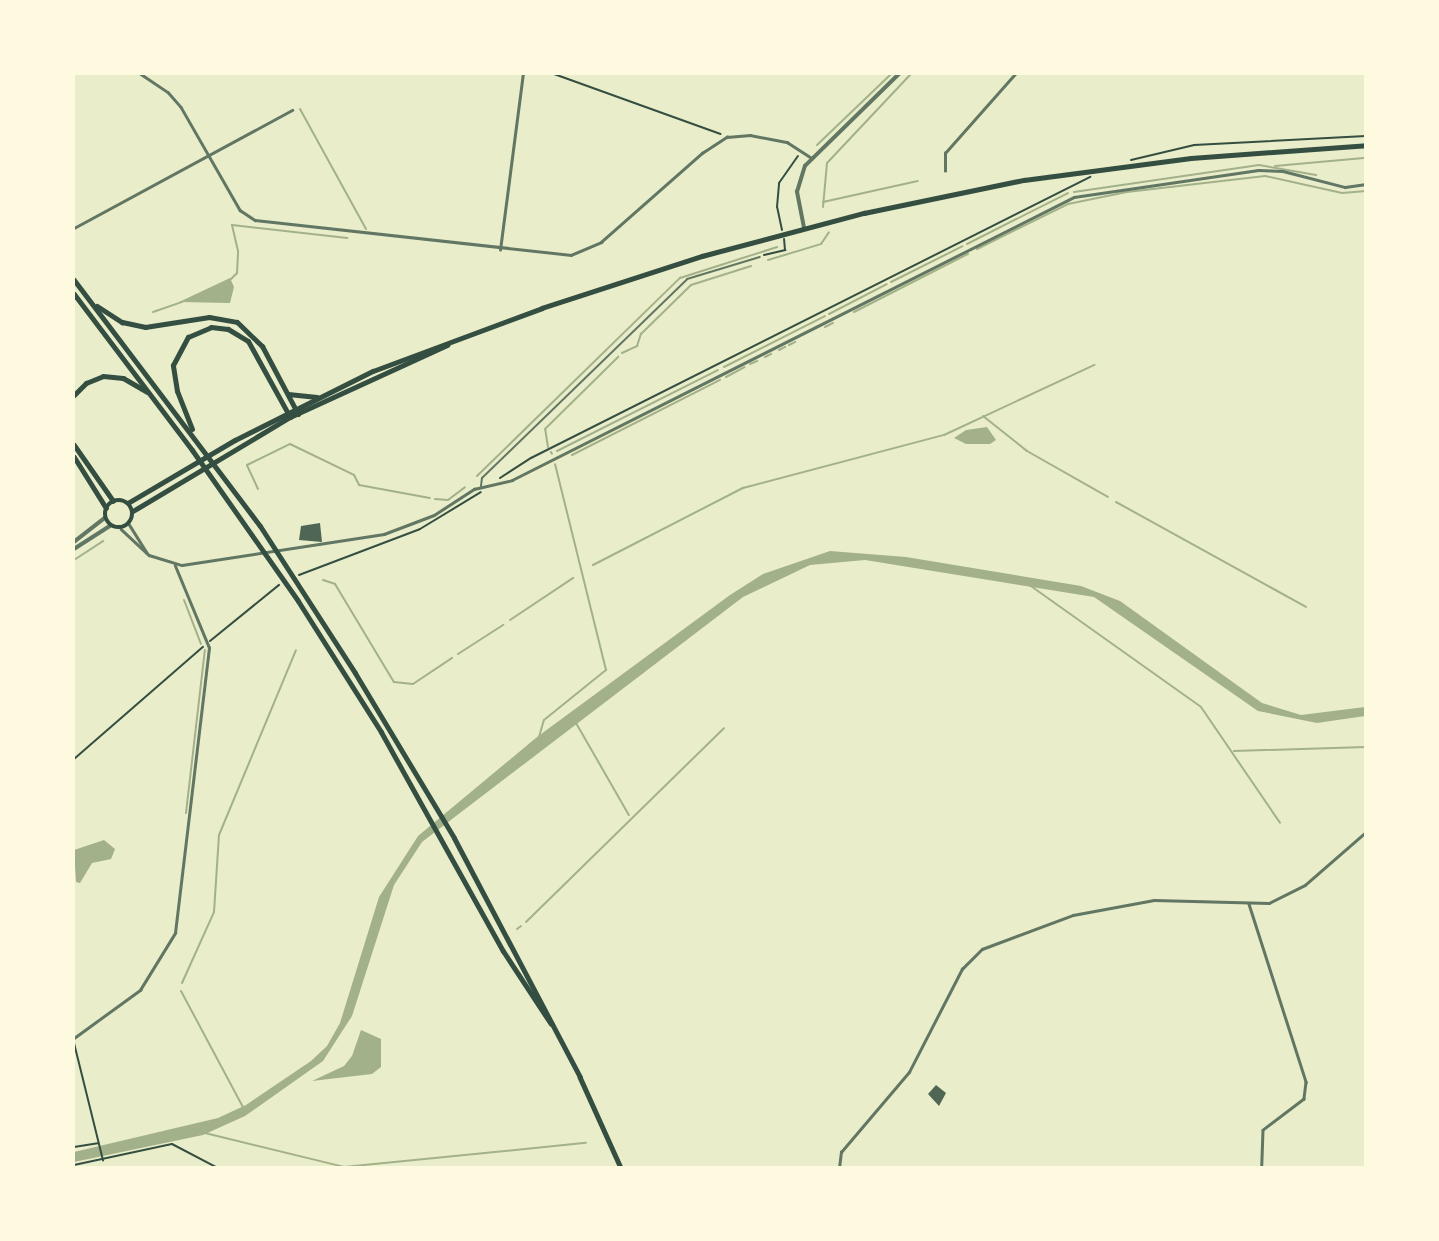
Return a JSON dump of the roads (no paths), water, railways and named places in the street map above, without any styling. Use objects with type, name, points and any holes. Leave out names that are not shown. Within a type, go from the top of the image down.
[{"type":"highway","points":[[74,280],[196,438],[260,526],[305,595],[454,838],[580,1077]]},
{"type":"highway","points":[[74,294],[153,396],[252,532],[298,601],[424,804],[503,951],[561,1038]]},
{"type":"highway","points":[[93,303],[137,326],[209,317],[237,322],[262,345],[296,411]]},
{"type":"highway","points":[[196,438],[177,391],[173,365],[183,343],[203,329],[228,328],[248,341],[289,414]]},
{"type":"highway","points":[[74,395],[86,383],[113,376],[153,396]]},
{"type":"highway","points":[[288,394],[317,397]]},
{"type":"highway","points":[[74,444],[113,501]]},
{"type":"highway","points":[[74,457],[106,508]]},
{"type":"main road","points":[[296,411],[317,397],[384,366],[485,329],[621,281],[804,228],[957,192],[1086,170],[1366,145]]},
{"type":"main road","points":[[128,503],[132,511],[129,524],[121,528],[110,526],[105,518],[106,508],[113,501],[128,503],[289,414],[485,329]]},
{"type":"main road","points":[[132,511],[289,414]]},
{"type":"main road","points":[[580,1077],[621,1167]]},
{"type":"street","points":[[141,74],[174,99],[240,210],[255,220],[563,256],[590,248],[727,137],[755,135],[787,142],[812,158]]},
{"type":"street","points":[[500,250],[523,74]]},
{"type":"street","points":[[804,228],[798,185],[812,158],[899,74]]},
{"type":"street","points":[[945,171],[945,153],[1016,74]]},
{"type":"street","points":[[74,228],[292,110]]},
{"type":"street","points":[[121,528],[149,555],[174,564],[360,540],[426,519],[481,486],[512,480],[1073,197],[1258,170],[1283,172],[1345,187],[1366,184]]},
{"type":"street","points":[[74,542],[105,518]]},
{"type":"street","points":[[129,524],[149,555]]},
{"type":"street","points":[[74,549],[110,526]]},
{"type":"street","points":[[74,1040],[140,990],[175,933],[207,644],[174,564]]},
{"type":"street","points":[[839,1167],[841,1152],[909,1072],[962,969],[982,949],[1073,915],[1154,900],[1250,904],[1288,895],[1366,832]]},
{"type":"street","points":[[1250,904],[1306,1082],[1304,1098],[1263,1130],[1262,1167]]},
{"type":"lane","points":[[481,486],[482,478],[687,279],[760,257]]},
{"type":"waterway","points":[[817,145],[891,74]]},
{"type":"waterway","points":[[823,207],[827,163],[911,74]]},
{"type":"waterway","points":[[300,109],[366,229]]},
{"type":"waterway","points":[[1275,166],[1364,158]]},
{"type":"waterway","points":[[1074,192],[1259,165],[1316,175]]},
{"type":"waterway","points":[[977,249],[1068,204],[1127,192],[1265,176],[1342,193],[1366,191]]},
{"type":"waterway","points":[[823,202],[918,181]]},
{"type":"waterway","points":[[967,244],[1068,193]]},
{"type":"waterway","points":[[230,280],[237,273],[238,251],[232,225],[347,238]]},
{"type":"waterway","points":[[768,260],[821,244],[829,232]]},
{"type":"waterway","points":[[891,282],[963,246]]},
{"type":"waterway","points":[[477,476],[680,278],[777,247]]},
{"type":"waterway","points":[[854,312],[968,254]]},
{"type":"waterway","points":[[622,353],[637,346],[641,334],[691,285],[751,266]]},
{"type":"waterway","points":[[829,314],[887,284]]},
{"type":"waterway","points":[[153,312],[182,302]]},
{"type":"waterway","points":[[724,367],[825,316]]},
{"type":"waterway","points":[[825,327],[833,323]]},
{"type":"waterway","points":[[789,345],[795,342]]},
{"type":"waterway","points":[[779,350],[785,347]]},
{"type":"waterway","points":[[765,357],[771,354]]},
{"type":"waterway","points":[[548,447],[545,429],[618,357]]},
{"type":"waterway","points":[[750,364],[757,361]]},
{"type":"waterway","points":[[593,565],[743,488],[944,435],[1094,365]]},
{"type":"waterway","points":[[726,377],[745,367]]},
{"type":"waterway","points":[[557,451],[718,370]]},
{"type":"waterway","points":[[572,455],[720,380]]},
{"type":"waterway","points":[[983,416],[1027,451],[1108,497]]},
{"type":"waterway","points":[[258,489],[247,465],[290,444],[354,475],[359,485],[430,498]]},
{"type":"waterway","points":[[539,737],[544,720],[606,670],[555,464]]},
{"type":"waterway","points":[[435,499],[448,500],[465,487]]},
{"type":"waterway","points":[[1116,502],[1306,607]]},
{"type":"waterway","points":[[74,560],[103,541]]},
{"type":"waterway","points":[[510,620],[573,578]]},
{"type":"waterway","points":[[323,580],[335,584],[394,682],[413,684],[452,658]]},
{"type":"waterway","points":[[1028,584],[1201,707],[1280,823]]},
{"type":"waterway","points":[[184,600],[201,644]]},
{"type":"waterway","points":[[458,654],[503,625]]},
{"type":"waterway","points":[[186,813],[205,650]]},
{"type":"waterway","points":[[182,983],[214,912],[219,835],[296,650]]},
{"type":"waterway","points":[[576,723],[629,815]]},
{"type":"waterway","points":[[526,922],[724,728]]},
{"type":"waterway","points":[[1234,751],[1366,747]]},
{"type":"waterway","points":[[517,929],[521,926]]},
{"type":"waterway","points":[[181,991],[243,1107]]},
{"type":"waterway","points":[[205,1133],[344,1167],[586,1143]]}]
